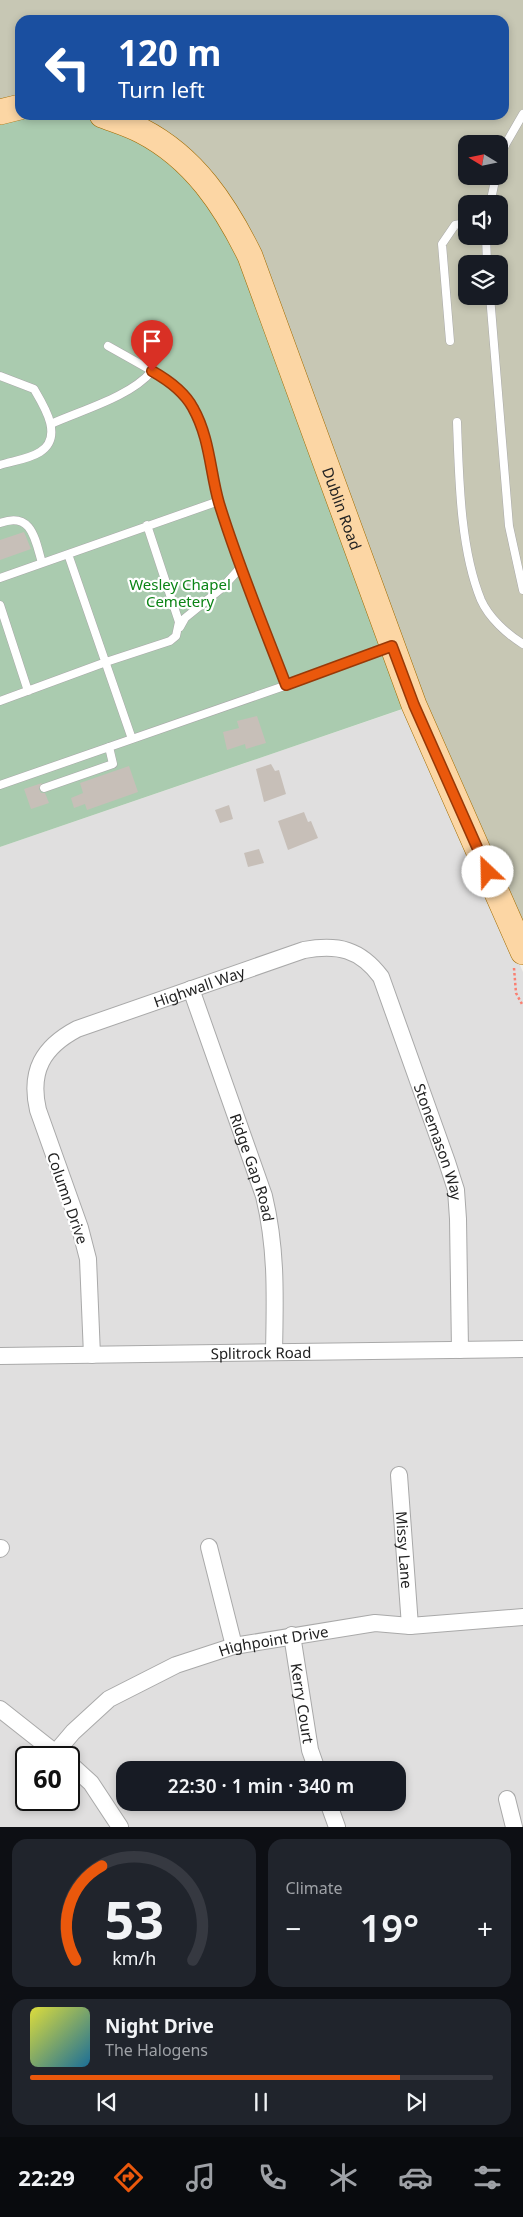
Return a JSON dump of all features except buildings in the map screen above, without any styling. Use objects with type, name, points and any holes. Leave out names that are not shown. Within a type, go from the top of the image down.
[{"type":"main road","points":[[0,112],[15,108]]},
{"type":"main road","name":"Dublin Road","points":[[115,120],[141,130],[191,166],[213,192],[238,230],[250,256],[414,705],[523,952]]},
{"type":"street","name":"Highwall Way","points":[[50,1047],[62,1037],[77,1029],[304,950],[329,947],[342,948],[354,953]]},
{"type":"street","name":"Stonemason Way","points":[[354,953],[374,968],[386,989],[456,1190],[460,1350]]},
{"type":"street","name":"Ridge Gap Road","points":[[191,990],[264,1196],[272,1226],[275,1257],[274,1352]]},
{"type":"street","name":"Column Drive","points":[[50,1047],[40,1062],[36,1077],[35,1095],[38,1110],[80,1228],[88,1259],[92,1355]]},
{"type":"street","name":"Splitrock Road","points":[[0,1356],[523,1349]]},
{"type":"street","name":"Missy Lane","points":[[399,1475],[410,1626]]},
{"type":"street","points":[[209,1547],[234,1646]]},
{"type":"street","name":"Highpoint Drive","points":[[64,1746],[73,1732],[109,1699],[176,1665],[234,1646],[375,1623],[410,1626],[523,1617]]},
{"type":"street","name":"Kerry Court","points":[[292,1636],[310,1750],[314,1761]]},
{"type":"street","points":[[0,1709],[47,1746]]},
{"type":"street","points":[[80,1773],[91,1783],[120,1827]]},
{"type":"street","points":[[507,1799],[514,1827]]},
{"type":"street","points":[[331,1811],[337,1827]]},
{"type":"lane","points":[[508,140],[523,114]]},
{"type":"lane","points":[[450,341],[442,244],[455,225],[458,224]]},
{"type":"lane","points":[[491,305],[509,526],[523,590]]},
{"type":"lane","points":[[108,346],[172,382],[193,407],[203,431],[219,501],[241,567],[286,685]]},
{"type":"lane","points":[[51,424],[129,390],[144,380],[152,371]]},
{"type":"lane","points":[[0,376],[34,389],[51,424],[50,439],[42,450],[0,466]]},
{"type":"lane","points":[[457,422],[468,556],[482,602],[506,633],[523,644]]},
{"type":"lane","points":[[0,578],[219,501]]},
{"type":"lane","points":[[0,512],[2,522],[12,519],[20,520],[29,527],[42,563]]},
{"type":"lane","points":[[147,525],[180,622],[178,628]]},
{"type":"lane","points":[[68,554],[132,739]]},
{"type":"lane","points":[[0,702],[106,662],[170,641],[185,618],[222,588],[241,567]]},
{"type":"lane","points":[[0,605],[28,691]]},
{"type":"lane","points":[[0,785],[109,748],[392,646]]},
{"type":"lane","points":[[44,788],[114,764],[109,748]]},
{"type":"lane","points":[[50,768],[55,784]]},
{"type":"shaded area","points":[[0,0],[523,0],[523,952],[414,705],[105,120],[509,120],[509,15],[15,15],[15,108],[0,112]]},
{"type":"shaded area","points":[[406,708],[523,972],[523,1827],[0,1827],[0,847]]},
{"type":"green space","name":"Wesley Chapel Cemetery","points":[[0,112],[15,114],[15,120],[109,120],[213,192],[414,705],[0,847]]},
{"type":"route","points":[[152,371],[172,382],[193,407],[203,431],[219,501],[241,567],[286,685],[392,646],[414,705],[488,872]]}]
